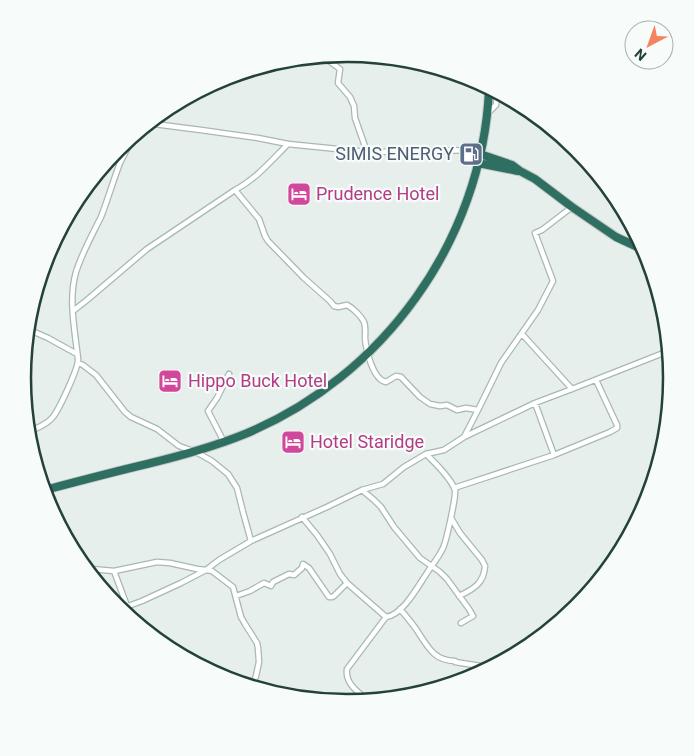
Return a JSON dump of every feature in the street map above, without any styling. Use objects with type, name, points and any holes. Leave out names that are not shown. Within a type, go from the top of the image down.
[{"type":"highway","points":[[51,488],[196,452],[224,442],[266,424],[308,401],[329,387],[367,355],[414,302],[443,257],[454,234],[468,199],[481,152],[489,96]]},
{"type":"highway","points":[[481,152],[512,164],[616,237],[633,245]]},
{"type":"highway","points":[[478,163],[520,171]]},
{"type":"street","points":[[332,63],[340,68],[338,83],[350,97],[354,106],[355,118],[367,152]]},
{"type":"street","points":[[487,114],[496,105],[497,100]]},
{"type":"street","points":[[158,125],[220,132],[288,144],[367,152],[481,152]]},
{"type":"street","points":[[72,311],[147,249],[262,171],[288,144]]},
{"type":"street","points":[[35,429],[48,422],[55,414],[72,380],[78,363],[72,311],[76,272],[110,194],[124,155]]},
{"type":"street","points":[[235,190],[259,219],[268,242],[334,306],[347,305],[351,307],[364,322],[367,355],[381,381],[386,382],[399,376],[420,397],[430,404],[447,405],[457,410],[466,408],[478,410]]},
{"type":"street","points":[[464,437],[501,363],[538,310],[553,281],[535,233],[542,230],[572,207]]},
{"type":"street","points":[[35,333],[77,354]]},
{"type":"street","points":[[522,334],[572,389]]},
{"type":"street","points":[[129,605],[142,601],[206,570],[251,541],[362,490],[383,484],[404,467],[426,454],[444,450],[464,437],[535,403],[662,354]]},
{"type":"street","points":[[78,363],[84,365],[96,375],[131,417],[156,429],[179,446],[196,452],[212,461],[228,474],[236,485],[251,541]]},
{"type":"street","points":[[224,442],[208,411],[229,374]]},
{"type":"street","points":[[454,488],[554,455],[617,428],[596,380]]},
{"type":"street","points":[[535,403],[554,455]]},
{"type":"street","points":[[360,693],[350,684],[347,678],[347,669],[386,617],[400,610],[444,549],[455,496],[454,488],[440,468],[426,454]]},
{"type":"street","points":[[362,490],[374,500],[420,558],[440,572],[469,609],[473,616],[461,623]]},
{"type":"street","points":[[302,517],[317,534],[347,583],[386,617]]},
{"type":"street","points":[[451,518],[485,566],[481,581],[472,590],[459,596]]},
{"type":"street","points":[[96,569],[114,571],[157,562],[212,571],[233,587],[241,617],[258,648],[258,669],[254,680]]},
{"type":"street","points":[[236,596],[264,583],[271,586],[273,582],[289,574],[294,575],[302,568],[303,564],[309,568],[329,597],[334,596],[347,583]]},
{"type":"street","points":[[114,571],[126,603]]},
{"type":"street","points":[[400,610],[414,626],[429,650],[439,658],[478,665]]},
{"type":"place","name":"SIMIS ENERGY","points":[[471,154]]},
{"type":"place","name":"Prudence Hotel","points":[[299,194]]},
{"type":"place","name":"Hippo Buck Hotel","points":[[170,381]]},
{"type":"place","name":"Hotel Staridge","points":[[293,442]]}]
